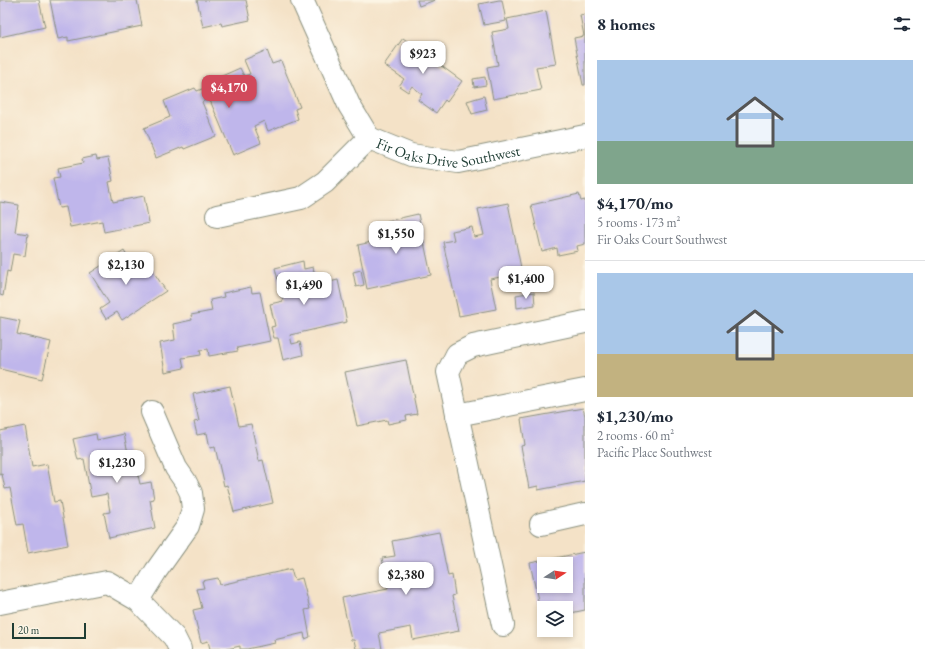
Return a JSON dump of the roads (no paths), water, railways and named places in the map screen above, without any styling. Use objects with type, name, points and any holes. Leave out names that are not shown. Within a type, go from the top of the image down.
[{"type":"street","name":"Fir Oaks Drive Southwest","points":[[302,0],[349,105],[369,138],[411,155],[458,162],[585,136]]},
{"type":"street","points":[[217,216],[301,198],[325,182],[369,138]]},
{"type":"street","points":[[503,624],[448,372],[457,354],[473,346],[585,322]]},
{"type":"street","points":[[457,415],[585,390]]},
{"type":"street","points":[[138,600],[188,526],[193,509],[190,492],[185,481],[176,468],[152,412]]},
{"type":"street","points":[[540,524],[585,514]]},
{"type":"street","points":[[0,602],[107,582],[138,600],[174,637],[180,649]]}]
